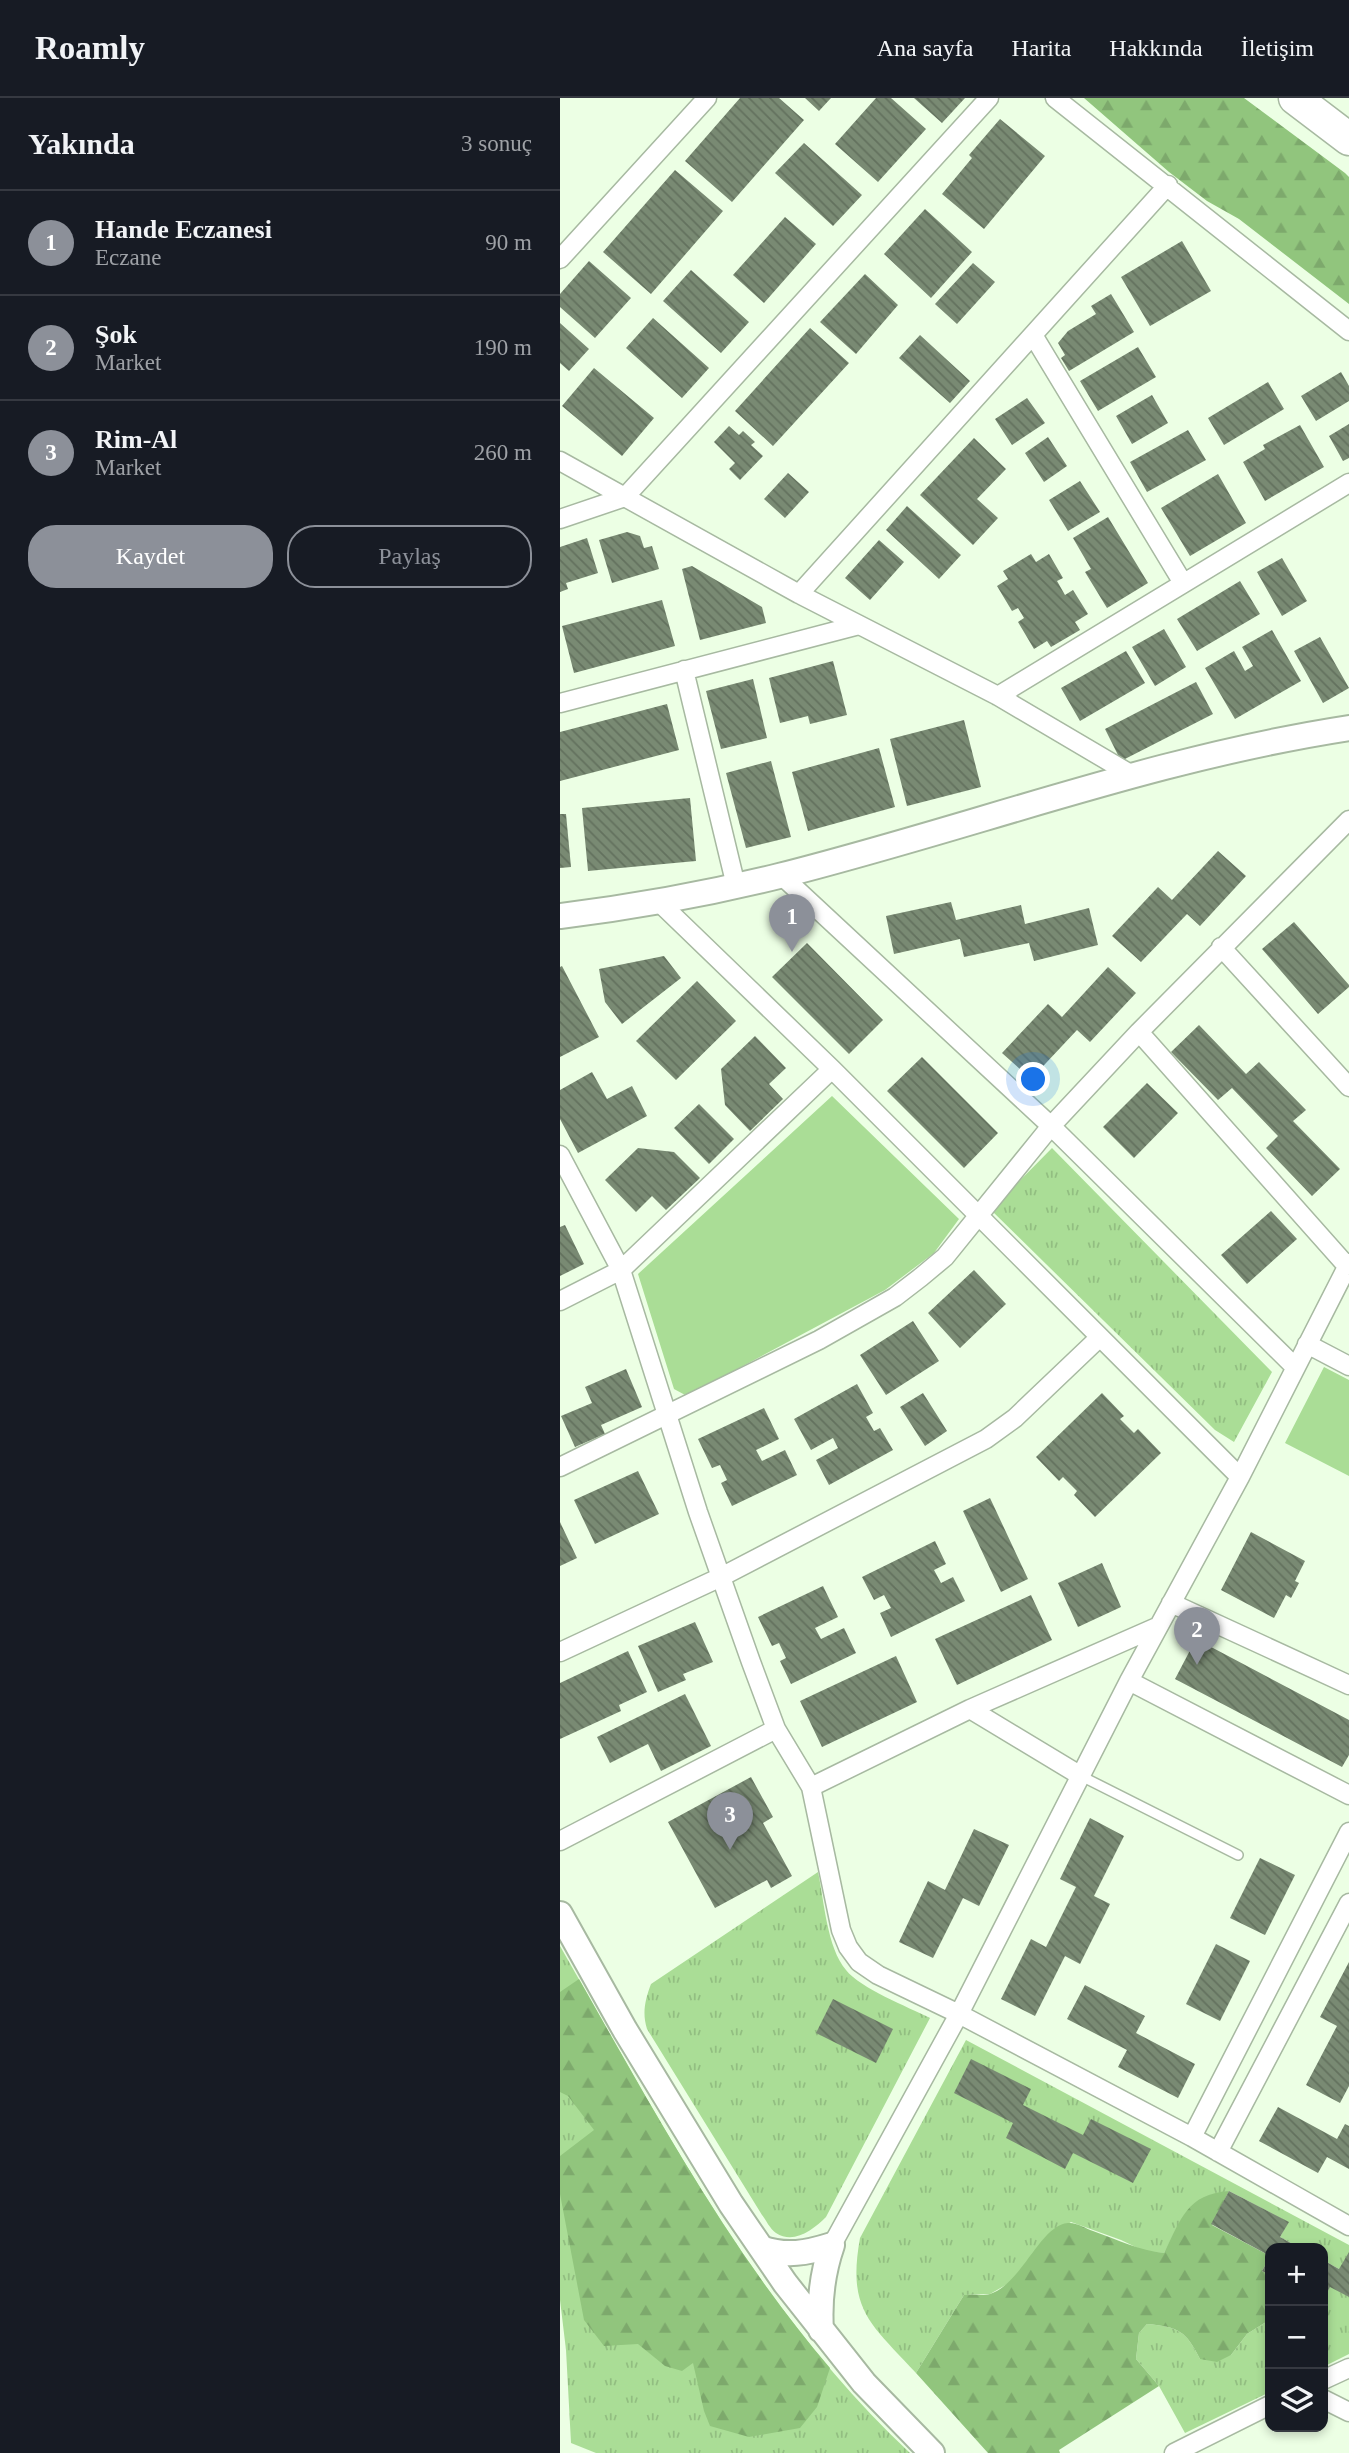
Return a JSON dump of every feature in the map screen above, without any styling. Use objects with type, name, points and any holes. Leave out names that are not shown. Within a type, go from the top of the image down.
[{"type":"highway","points":[[1295,98],[1349,139]]},
{"type":"street","points":[[560,259],[707,98]]},
{"type":"street","points":[[560,519],[625,497],[989,98]]},
{"type":"street","points":[[1055,98],[1349,331]]},
{"type":"street","points":[[799,594],[1168,185]]},
{"type":"street","points":[[1033,335],[1183,583]]},
{"type":"street","points":[[560,460],[799,594],[998,696],[1132,775]]},
{"type":"street","points":[[998,696],[1349,483]]},
{"type":"street","points":[[560,703],[859,625]]},
{"type":"street","points":[[684,670],[736,886]]},
{"type":"street","points":[[560,916],[658,901],[781,876],[1132,775],[1270,741],[1349,728]]},
{"type":"street","points":[[560,1467],[819,1340],[895,1297],[945,1257],[1051,1126],[1221,947],[1349,820]]},
{"type":"street","points":[[781,876],[1051,1126],[1295,1367]]},
{"type":"street","points":[[658,901],[832,1069],[976,1216],[1240,1477]]},
{"type":"street","points":[[1221,947],[1349,1087]]},
{"type":"street","points":[[821,2330],[821,2290],[824,2267],[832,2245],[959,2014],[1129,1681],[1240,1477],[1348,1264],[1139,1032]]},
{"type":"street","points":[[560,1301],[621,1270],[832,1069]]},
{"type":"street","points":[[560,1155],[621,1270],[720,1577],[776,1729],[811,1787],[841,1930],[848,1947],[859,1962],[878,1975],[959,2014],[1192,2137],[1349,2226]]},
{"type":"street","points":[[560,1652],[720,1577],[986,1439],[1015,1418],[1100,1337]]},
{"type":"street","points":[[1307,1344],[1349,1367]]},
{"type":"street","points":[[1171,1603],[1349,1685]]},
{"type":"street","points":[[811,1787],[971,1709],[1159,1626]]},
{"type":"street","points":[[1129,1681],[1349,1795]]},
{"type":"street","points":[[971,1709],[1081,1776]]},
{"type":"street","points":[[560,1841],[776,1729]]},
{"type":"street","points":[[1192,2137],[1347,1841]]},
{"type":"street","points":[[1218,2152],[1349,1903]]},
{"type":"street","points":[[560,1914],[625,2030],[761,2248],[864,2383],[932,2453]]},
{"type":"street","points":[[761,2248],[775,2253],[792,2254],[832,2245]]},
{"type":"street","points":[[1328,2378],[1349,2368]]},
{"type":"street","points":[[1328,2402],[1349,2412]]},
{"type":"street","points":[[1174,2453],[1265,2408]]},
{"type":"lane","points":[[1081,1776],[1238,1856]]},
{"type":"green space","points":[[1084,98],[1244,98],[1345,173],[1349,177],[1349,304],[1239,219],[1207,201],[1169,172]]},
{"type":"green space","points":[[832,1096],[959,1219],[934,1253],[885,1290],[687,1396],[674,1389],[638,1274]]},
{"type":"green space","points":[[1052,1148],[1272,1372],[1234,1442],[1215,1430],[991,1210]]},
{"type":"green space","points":[[1324,1367],[1349,1380],[1349,1476],[1285,1443]]},
{"type":"green space","points":[[818,1872],[830,1937],[846,1970],[862,1984],[930,2018],[826,2217],[803,2234],[790,2237],[774,2231],[762,2215],[647,2029],[645,2006],[651,1984]]},
{"type":"green space","points":[[560,1946],[675,2147],[760,2277],[806,2339],[856,2398],[910,2453],[596,2453],[571,2443],[566,2350],[560,2300]]},
{"type":"green space","points":[[579,1979],[695,2180],[759,2276],[830,2368],[817,2407],[800,2428],[749,2437],[710,2426],[693,2363],[682,2371],[665,2366],[638,2344],[604,2346],[584,2320],[560,2194],[560,2156],[594,2130],[568,2096],[560,2092],[560,1992]]},
{"type":"green space","points":[[966,2040],[1349,2245],[1349,2354],[1328,2364],[1328,2290],[1339,2269],[1328,2263],[1328,2243],[1291,2243],[1280,2237],[1288,2222],[1229,2191],[1181,2220],[1164,2253],[1146,2252],[1071,2222],[1043,2241],[1011,2282],[990,2294],[964,2295],[916,2373],[886,2341],[866,2314],[857,2282],[860,2238]]},
{"type":"green space","points":[[1229,2191],[1212,2225],[1265,2253],[1262,2271],[1265,2272],[1265,2323],[1247,2334],[1231,2355],[1217,2362],[1200,2359],[1186,2336],[1180,2332],[1147,2324],[1139,2333],[1136,2359],[1159,2386],[1059,2450],[1060,2453],[988,2453],[916,2373],[964,2295],[987,2295],[1001,2288],[1058,2226],[1074,2223],[1137,2247],[1164,2253],[1187,2210],[1194,2203],[1215,2193]]},
{"type":"green space","points":[[1265,2323],[1265,2394],[1185,2433],[1159,2386],[1136,2359],[1139,2333],[1147,2324],[1174,2329],[1186,2336],[1200,2359],[1231,2355],[1247,2334]]},
{"type":"building","points":[[740,98],[779,98],[804,120],[732,202],[685,161]]},
{"type":"building","points":[[805,98],[831,98],[819,111]]},
{"type":"building","points":[[876,98],[891,98],[926,129],[878,182],[835,144]]},
{"type":"building","points":[[914,98],[965,98],[942,123]]},
{"type":"building","points":[[1000,119],[1045,156],[984,229],[942,194],[972,158],[969,155]]},
{"type":"building","points":[[804,143],[862,195],[833,226],[775,173]]},
{"type":"building","points":[[675,170],[723,211],[651,294],[603,252]]},
{"type":"building","points":[[925,209],[972,252],[931,298],[884,254]]},
{"type":"building","points":[[785,217],[816,244],[764,303],[733,275]]},
{"type":"building","points":[[1182,241],[1211,291],[1150,326],[1121,277]]},
{"type":"building","points":[[589,261],[631,298],[595,338],[560,307],[560,294]]},
{"type":"building","points":[[973,263],[995,282],[957,324],[935,304]]},
{"type":"building","points":[[691,270],[749,322],[721,353],[663,301]]},
{"type":"building","points":[[865,274],[898,305],[856,354],[820,322]]},
{"type":"building","points":[[1111,294],[1134,332],[1069,371],[1061,358],[1065,355],[1058,343],[1068,331],[1096,314],[1091,306]]},
{"type":"building","points":[[653,318],[709,368],[682,398],[626,348]]},
{"type":"building","points":[[560,323],[589,349],[569,371],[560,363]]},
{"type":"building","points":[[810,328],[849,363],[773,446],[735,411]]},
{"type":"building","points":[[920,335],[970,381],[950,403],[899,358]]},
{"type":"building","points":[[1138,347],[1156,377],[1098,411],[1080,381]]},
{"type":"building","points":[[594,368],[654,418],[622,456],[562,406]]},
{"type":"building","points":[[1341,372],[1349,386],[1349,401],[1316,421],[1301,396]]},
{"type":"building","points":[[1268,382],[1284,409],[1224,445],[1208,418]]},
{"type":"building","points":[[1152,395],[1168,423],[1132,444],[1116,416]]},
{"type":"building","points":[[1027,398],[1045,423],[1012,445],[995,419]]},
{"type":"building","points":[[1349,424],[1349,458],[1343,461],[1329,436]]},
{"type":"building","points":[[1300,425],[1324,467],[1265,501],[1243,462],[1265,449],[1263,445]]},
{"type":"building","points":[[729,426],[739,435],[743,431],[755,442],[751,445],[763,456],[740,480],[729,469],[735,463],[714,442]]},
{"type":"building","points":[[1188,430],[1206,460],[1147,492],[1130,462]]},
{"type":"building","points":[[1048,437],[1067,466],[1044,482],[1025,453]]},
{"type":"building","points":[[974,438],[1006,469],[977,499],[998,518],[973,545],[920,495]]},
{"type":"building","points":[[788,473],[809,492],[785,518],[764,499]]},
{"type":"building","points":[[1218,474],[1246,523],[1190,556],[1161,508]]},
{"type":"building","points":[[1080,481],[1100,512],[1068,531],[1049,500]]},
{"type":"building","points":[[907,506],[961,555],[939,579],[886,530]]},
{"type":"building","points":[[1108,517],[1148,583],[1107,608],[1085,572],[1091,569],[1073,538]]},
{"type":"building","points":[[627,532],[640,536],[644,548],[652,546],[659,569],[612,583],[599,540]]},
{"type":"building","points":[[587,538],[598,573],[566,583],[568,589],[560,592],[560,547]]},
{"type":"building","points":[[879,540],[904,562],[870,600],[845,578]]},
{"type":"building","points":[[1031,554],[1036,562],[1049,554],[1063,578],[1057,581],[1065,595],[1073,590],[1088,614],[1075,622],[1080,630],[1051,647],[1047,641],[1034,649],[1018,622],[1024,618],[1018,608],[1012,611],[997,586],[1008,579],[1003,571]]},
{"type":"building","points":[[1282,558],[1307,601],[1282,616],[1257,572]]},
{"type":"building","points":[[692,566],[762,607],[766,623],[700,640],[682,569]]},
{"type":"building","points":[[1240,581],[1260,614],[1197,651],[1177,619]]},
{"type":"building","points":[[662,600],[675,646],[574,673],[562,626]]},
{"type":"building","points":[[1164,629],[1186,667],[1155,686],[1132,647]]},
{"type":"building","points":[[1272,630],[1301,681],[1235,719],[1205,668],[1234,651],[1245,671],[1253,666],[1242,647]]},
{"type":"building","points":[[1320,637],[1349,688],[1323,703],[1294,651]]},
{"type":"building","points":[[1126,651],[1145,683],[1080,721],[1061,688]]},
{"type":"building","points":[[833,661],[847,715],[810,724],[808,716],[780,723],[769,678]]},
{"type":"building","points":[[753,679],[767,738],[721,749],[706,691]]},
{"type":"building","points":[[1196,682],[1213,714],[1121,761],[1105,729]]},
{"type":"building","points":[[667,704],[679,750],[560,781],[560,732]]},
{"type":"building","points":[[964,720],[981,787],[907,806],[890,739]]},
{"type":"building","points":[[879,748],[895,807],[808,831],[792,772]]},
{"type":"building","points":[[771,761],[791,837],[746,848],[726,773]]},
{"type":"building","points":[[690,798],[696,861],[588,871],[582,808]]},
{"type":"building","points":[[560,814],[566,814],[571,867],[560,868]]},
{"type":"building","points":[[1218,851],[1246,876],[1200,926],[1187,914],[1141,962],[1112,936],[1158,887],[1172,900]]},
{"type":"building","points":[[951,902],[956,920],[1021,905],[1025,924],[1089,908],[1098,945],[1034,961],[1029,943],[964,957],[960,939],[894,954],[886,916]]},
{"type":"building","points":[[1294,922],[1349,985],[1318,1014],[1262,949]]},
{"type":"building","points":[[807,943],[883,1020],[849,1054],[772,977]]},
{"type":"building","points":[[664,956],[681,978],[622,1024],[605,1002],[599,969]]},
{"type":"building","points":[[562,966],[599,1037],[560,1057],[560,967]]},
{"type":"building","points":[[1108,967],[1136,993],[1090,1042],[1077,1030],[1031,1079],[1002,1053],[1048,1004],[1062,1017]]},
{"type":"building","points":[[697,981],[736,1021],[676,1080],[636,1041]]},
{"type":"building","points":[[1199,1025],[1246,1074],[1259,1062],[1306,1110],[1293,1121],[1340,1169],[1312,1196],[1266,1148],[1278,1136],[1232,1088],[1218,1100],[1171,1052]]},
{"type":"building","points":[[755,1036],[786,1068],[769,1084],[783,1099],[750,1131],[725,1105],[721,1069]]},
{"type":"building","points":[[922,1057],[998,1133],[964,1168],[887,1091]]},
{"type":"building","points":[[592,1072],[607,1099],[632,1086],[647,1116],[578,1153],[560,1119],[560,1090]]},
{"type":"building","points":[[1147,1083],[1178,1113],[1134,1158],[1103,1127]]},
{"type":"building","points":[[699,1104],[734,1139],[709,1164],[674,1128]]},
{"type":"building","points":[[638,1148],[674,1152],[700,1178],[666,1210],[652,1196],[636,1212],[605,1180]]},
{"type":"building","points":[[1271,1211],[1297,1239],[1247,1284],[1221,1255]]},
{"type":"building","points":[[565,1225],[584,1264],[560,1276],[560,1227]]},
{"type":"building","points":[[974,1270],[1006,1304],[960,1348],[928,1313]]},
{"type":"building","points":[[913,1321],[939,1361],[886,1395],[860,1355]]},
{"type":"building","points":[[626,1369],[642,1407],[601,1425],[605,1434],[575,1447],[561,1416],[592,1403],[585,1387]]},
{"type":"building","points":[[857,1384],[873,1413],[866,1417],[874,1431],[880,1428],[893,1450],[829,1485],[816,1460],[838,1448],[833,1438],[811,1450],[794,1419]]},
{"type":"building","points":[[923,1393],[947,1431],[925,1446],[900,1407]]},
{"type":"building","points":[[1102,1393],[1124,1416],[1120,1419],[1134,1433],[1138,1429],[1161,1453],[1095,1517],[1074,1495],[1077,1491],[1063,1477],[1059,1481],[1036,1457]]},
{"type":"building","points":[[764,1408],[779,1439],[756,1450],[762,1461],[785,1450],[797,1475],[732,1506],[721,1483],[727,1480],[720,1465],[712,1468],[698,1439]]},
{"type":"building","points":[[638,1471],[659,1514],[595,1544],[574,1500]]},
{"type":"building","points":[[990,1498],[1028,1579],[1001,1592],[963,1511]]},
{"type":"building","points":[[560,1522],[577,1558],[560,1566]]},
{"type":"building","points":[[1251,1532],[1305,1561],[1295,1581],[1299,1583],[1291,1598],[1286,1595],[1274,1618],[1221,1590]]},
{"type":"building","points":[[935,1541],[946,1564],[934,1570],[941,1583],[953,1577],[965,1601],[891,1637],[880,1613],[891,1608],[884,1595],[874,1600],[862,1577]]},
{"type":"building","points":[[1102,1563],[1121,1607],[1078,1627],[1058,1583]]},
{"type":"building","points":[[823,1586],[838,1617],[815,1628],[821,1639],[844,1628],[856,1653],[791,1684],[780,1661],[786,1658],[779,1643],[772,1646],[758,1617]]},
{"type":"building","points":[[1031,1595],[1052,1640],[957,1685],[935,1639]]},
{"type":"building","points":[[695,1622],[713,1662],[683,1674],[686,1680],[658,1692],[638,1646]]},
{"type":"building","points":[[1196,1639],[1349,1720],[1349,1755],[1342,1767],[1175,1679]]},
{"type":"building","points":[[628,1651],[647,1692],[619,1705],[621,1711],[560,1739],[560,1683]]},
{"type":"building","points":[[896,1656],[917,1702],[822,1747],[800,1701]]},
{"type":"building","points":[[685,1694],[711,1746],[661,1771],[648,1744],[610,1763],[597,1737]]},
{"type":"building","points":[[751,1777],[773,1817],[763,1823],[792,1876],[771,1888],[767,1880],[715,1908],[668,1822]]},
{"type":"building","points":[[1090,1818],[1124,1836],[1094,1896],[1110,1904],[1080,1964],[1065,1956],[1035,2016],[1001,1999],[1031,1939],[1046,1947],[1076,1887],[1060,1879]]},
{"type":"building","points":[[974,1829],[1009,1845],[979,1906],[963,1898],[933,1958],[899,1942],[928,1881],[945,1890]]},
{"type":"building","points":[[1260,1858],[1295,1875],[1265,1935],[1230,1918]]},
{"type":"building","points":[[1216,1944],[1250,1961],[1220,2021],[1186,2004]]},
{"type":"building","points":[[1349,1962],[1349,2086],[1340,2103],[1306,2085],[1337,2026],[1320,2017]]},
{"type":"building","points":[[1085,1985],[1145,2016],[1136,2033],[1195,2064],[1178,2098],[1118,2067],[1127,2050],[1067,2019]]},
{"type":"building","points":[[833,1999],[893,2029],[876,2063],[816,2033]]},
{"type":"building","points":[[971,2059],[1031,2089],[1023,2105],[1083,2135],[1091,2119],[1151,2149],[1133,2183],[1073,2153],[1065,2169],[1006,2138],[1013,2123],[954,2093]]},
{"type":"building","points":[[1278,2107],[1337,2139],[1345,2124],[1349,2126],[1349,2169],[1327,2157],[1318,2173],[1259,2141]]},
{"type":"building","points":[[1229,2191],[1289,2222],[1280,2237],[1291,2243],[1265,2243],[1265,2253],[1211,2224]]},
{"type":"building","points":[[1349,2252],[1349,2297],[1330,2287],[1328,2291],[1328,2263],[1339,2269]]},
{"type":"place","name":"Hande Eczanesi","points":[[792,952]]},
{"type":"place","name":"Şok","points":[[1197,1665]]},
{"type":"place","name":"Rim-Al","points":[[730,1850]]}]
